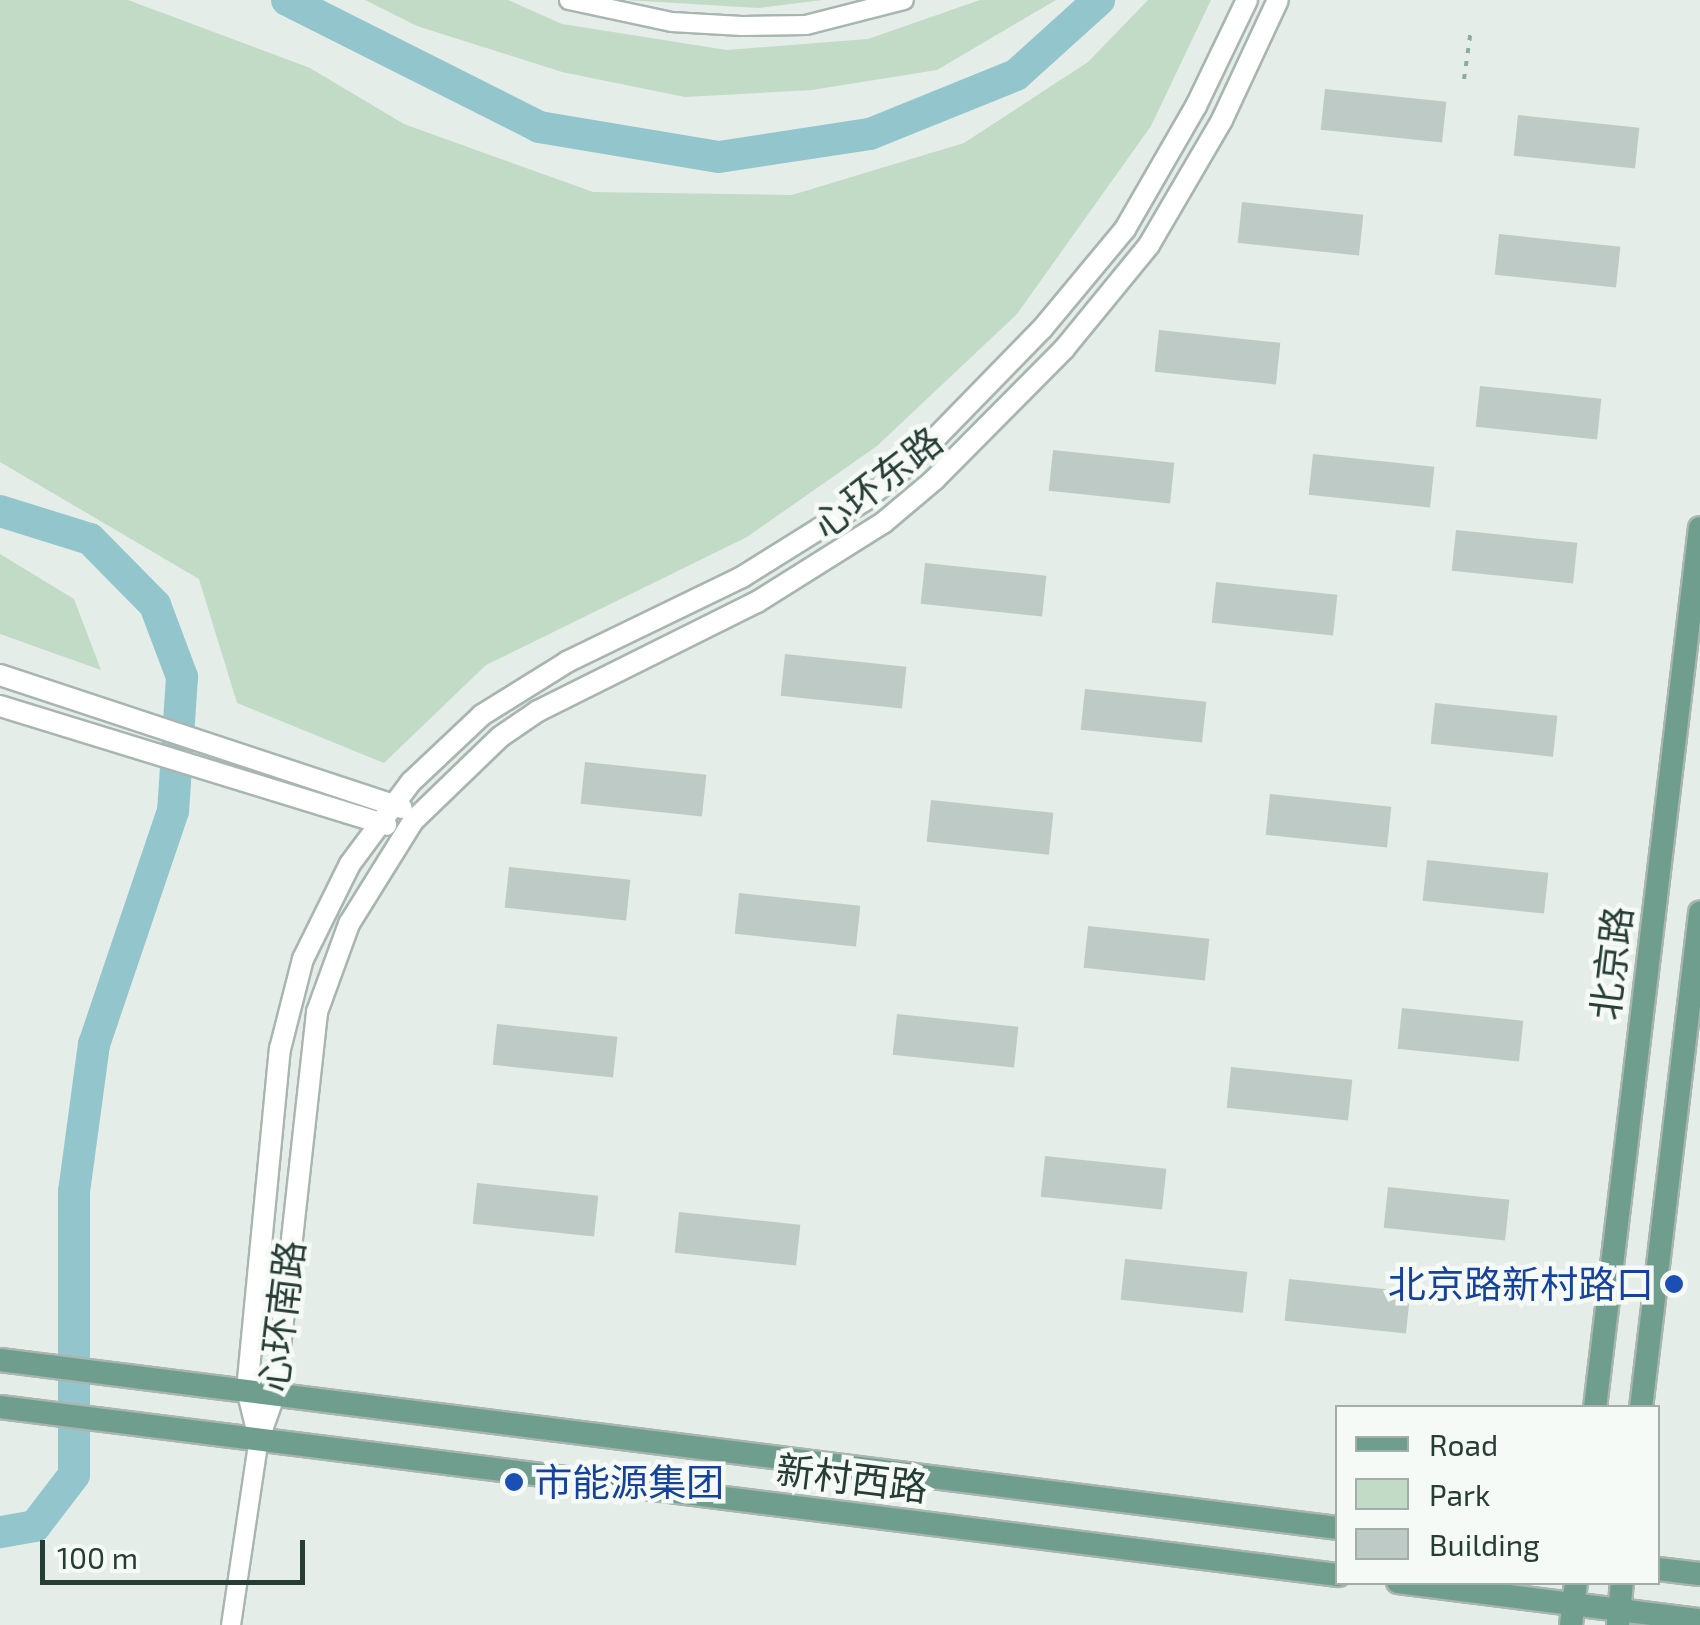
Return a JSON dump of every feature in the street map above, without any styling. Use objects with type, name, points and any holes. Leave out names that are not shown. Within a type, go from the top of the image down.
[{"type":"main road","name":"心环东路","points":[[376,826],[447,746],[523,686],[742,577],[865,500],[915,459],[1042,330],[1125,229],[1196,106],[1247,0]]},
{"type":"main road","name":"心环东路","points":[[413,820],[500,738],[538,711],[756,602],[883,523],[934,480],[1064,349],[1149,246],[1222,120],[1278,0]]},
{"type":"main road","name":"北京路","points":[[1595,1405],[1700,528]]},
{"type":"main road","points":[[0,675],[396,801],[413,820]]},
{"type":"main road","points":[[0,706],[376,826],[413,820]]},
{"type":"main road","name":"心环南路","points":[[259,1438],[276,1394],[317,1012],[349,924],[413,820]]},
{"type":"main road","name":"心环南路","points":[[259,1438],[247,1390],[274,1096],[289,1005],[323,912],[376,826]]},
{"type":"main road","points":[[1642,1405],[1700,912]]},
{"type":"main road","name":"新村西路","points":[[6,1361],[1335,1528]]},
{"type":"main road","name":"新村西路","points":[[4,1407],[1335,1575]]},
{"type":"main road","points":[[1660,1569],[1700,1574]]},
{"type":"main road","points":[[1422,1585],[1574,1604],[1618,1618],[1700,1620]]},
{"type":"main road","points":[[1618,1618],[1622,1585]]},
{"type":"street","points":[[569,0],[672,22],[742,26],[806,25],[904,0]]},
{"type":"street","points":[[230,1625],[259,1438]]},
{"type":"path","points":[[1464,78],[1471,29]]},
{"type":"green space","points":[[0,0],[128,0],[310,68],[404,124],[593,192],[792,195],[964,143],[1088,62],[1148,0],[1211,0],[1151,126],[1017,314],[877,446],[747,537],[486,665],[384,763],[237,703],[199,579],[0,462]]},
{"type":"green space","points":[[365,0],[508,0],[562,24],[727,50],[868,39],[980,0],[1056,0],[937,70],[812,90],[685,97],[562,72],[417,26]]},
{"type":"green space","points":[[627,0],[822,0],[758,8]]},
{"type":"green space","points":[[0,554],[74,599],[101,670],[0,634]]},
{"type":"building","points":[[1325,89],[1446,102],[1442,143],[1321,130]]},
{"type":"building","points":[[1518,115],[1639,128],[1635,169],[1514,156]]},
{"type":"building","points":[[1242,202],[1363,215],[1359,256],[1238,243]]},
{"type":"building","points":[[1499,234],[1620,247],[1616,288],[1495,275]]},
{"type":"building","points":[[1159,330],[1280,343],[1276,385],[1155,372]]},
{"type":"building","points":[[1480,386],[1601,399],[1597,440],[1476,427]]},
{"type":"building","points":[[1053,450],[1174,463],[1170,504],[1049,491]]},
{"type":"building","points":[[1313,454],[1434,467],[1430,508],[1309,495]]},
{"type":"building","points":[[1456,530],[1577,543],[1573,584],[1452,571]]},
{"type":"building","points":[[925,563],[1046,576],[1042,617],[921,604]]},
{"type":"building","points":[[1216,582],[1337,595],[1333,636],[1212,623]]},
{"type":"building","points":[[785,654],[906,667],[902,709],[781,696]]},
{"type":"building","points":[[1085,689],[1206,702],[1202,743],[1081,730]]},
{"type":"building","points":[[1435,703],[1557,716],[1553,757],[1431,744]]},
{"type":"building","points":[[585,762],[706,775],[702,817],[581,804]]},
{"type":"building","points":[[1270,794],[1391,807],[1387,848],[1266,835]]},
{"type":"building","points":[[931,800],[1053,813],[1049,855],[927,842]]},
{"type":"building","points":[[1427,860],[1548,873],[1544,914],[1423,901]]},
{"type":"building","points":[[509,867],[630,880],[626,921],[505,908]]},
{"type":"building","points":[[739,893],[860,906],[856,947],[735,934]]},
{"type":"building","points":[[1088,926],[1209,939],[1205,981],[1084,968]]},
{"type":"building","points":[[1402,1008],[1523,1021],[1519,1062],[1398,1049]]},
{"type":"building","points":[[897,1014],[1018,1027],[1014,1068],[893,1055]]},
{"type":"building","points":[[497,1024],[617,1037],[613,1077],[493,1065]]},
{"type":"building","points":[[1231,1067],[1352,1080],[1348,1121],[1227,1108]]},
{"type":"building","points":[[1045,1156],[1166,1169],[1162,1210],[1041,1197]]},
{"type":"building","points":[[477,1183],[598,1196],[594,1237],[473,1224]]},
{"type":"building","points":[[1388,1187],[1509,1200],[1505,1241],[1384,1228]]},
{"type":"building","points":[[679,1212],[800,1225],[796,1266],[675,1253]]},
{"type":"building","points":[[1125,1259],[1247,1272],[1243,1313],[1121,1300]]},
{"type":"building","points":[[1289,1279],[1410,1292],[1406,1334],[1285,1321]]},
{"type":"waterway","points":[[287,0],[539,127],[719,157],[870,134],[1016,75],[1099,0]]},
{"type":"waterway","points":[[0,511],[90,539],[155,605],[182,677],[173,811],[94,1044],[74,1191],[74,1475],[35,1526],[0,1532]]},
{"type":"place","name":"北京路新村路口","points":[[1674,1284]]},
{"type":"place","name":"市能源集团","points":[[514,1482]]}]
